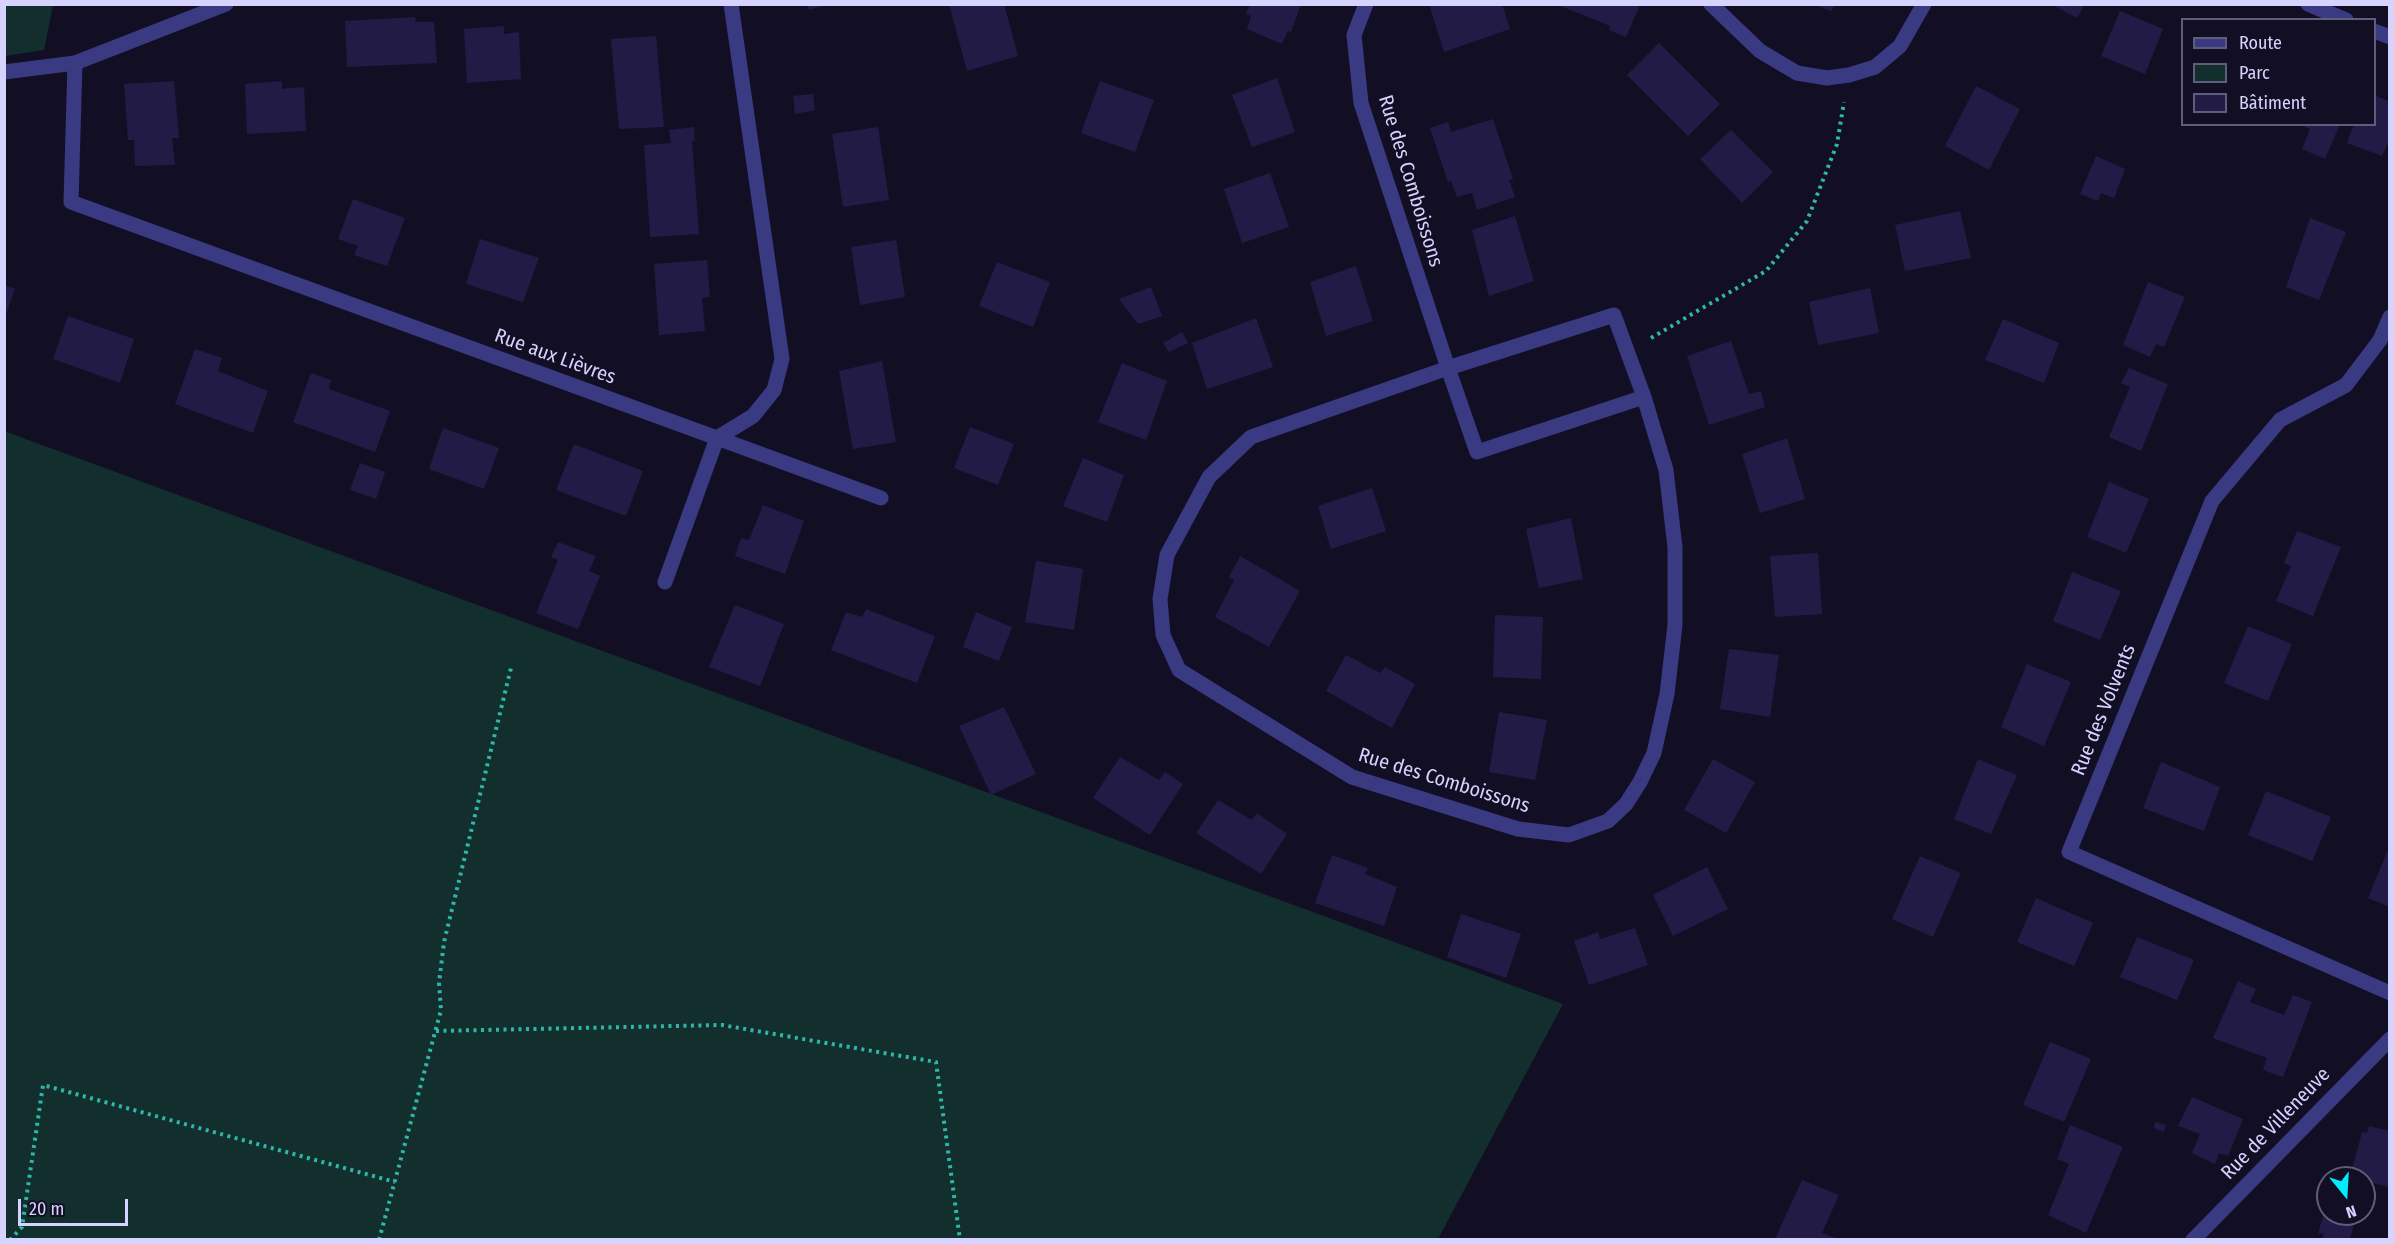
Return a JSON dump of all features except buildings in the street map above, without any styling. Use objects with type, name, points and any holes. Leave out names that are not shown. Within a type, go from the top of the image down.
[{"type":"street","points":[[4,72],[75,63],[226,4]]},
{"type":"street","points":[[665,582],[717,438],[753,416],[774,390],[782,359],[731,4]]},
{"type":"street","name":"Rue des Comboissons","points":[[1366,4],[1354,35],[1361,103],[1477,452],[1644,397]]},
{"type":"street","points":[[1711,4],[1760,51],[1797,73],[1827,78],[1849,75],[1875,67],[1900,46],[1924,4]]},
{"type":"street","points":[[2308,4],[2341,18]]},
{"type":"street","name":"Rue aux Lièvres","points":[[75,63],[71,202],[717,438]]},
{"type":"street","name":"Rue des Comboissons","points":[[1614,315],[1626,348],[1644,397],[1666,470],[1675,548],[1675,625],[1667,694],[1654,753],[1626,804],[1608,821],[1569,835],[1518,829],[1352,777],[1179,669],[1163,635],[1160,599],[1167,555],[1209,477],[1251,437],[1448,368],[1614,315]]},
{"type":"street","name":"Rue des Volvents","points":[[2390,317],[2380,340],[2346,385],[2280,420],[2212,501],[2069,852],[2390,993]]},
{"type":"street","points":[[717,438],[880,498]]},
{"type":"street","name":"Rue de Villeneuve","points":[[2193,1239],[2390,1039]]},
{"type":"path","points":[[1626,348],[1660,335],[1766,271],[1807,221],[1838,144],[1849,75]]},
{"type":"path","points":[[379,1239],[441,1010],[439,982],[444,942],[511,668]]},
{"type":"path","points":[[436,1031],[722,1025],[936,1062],[960,1239]]},
{"type":"path","points":[[10,1239],[22,1227],[43,1085],[395,1182]]},
{"type":"green space","points":[[5,4],[53,5],[44,50],[5,56]]},
{"type":"green space","points":[[4,431],[1563,1004],[1438,1239],[5,1239]]}]
